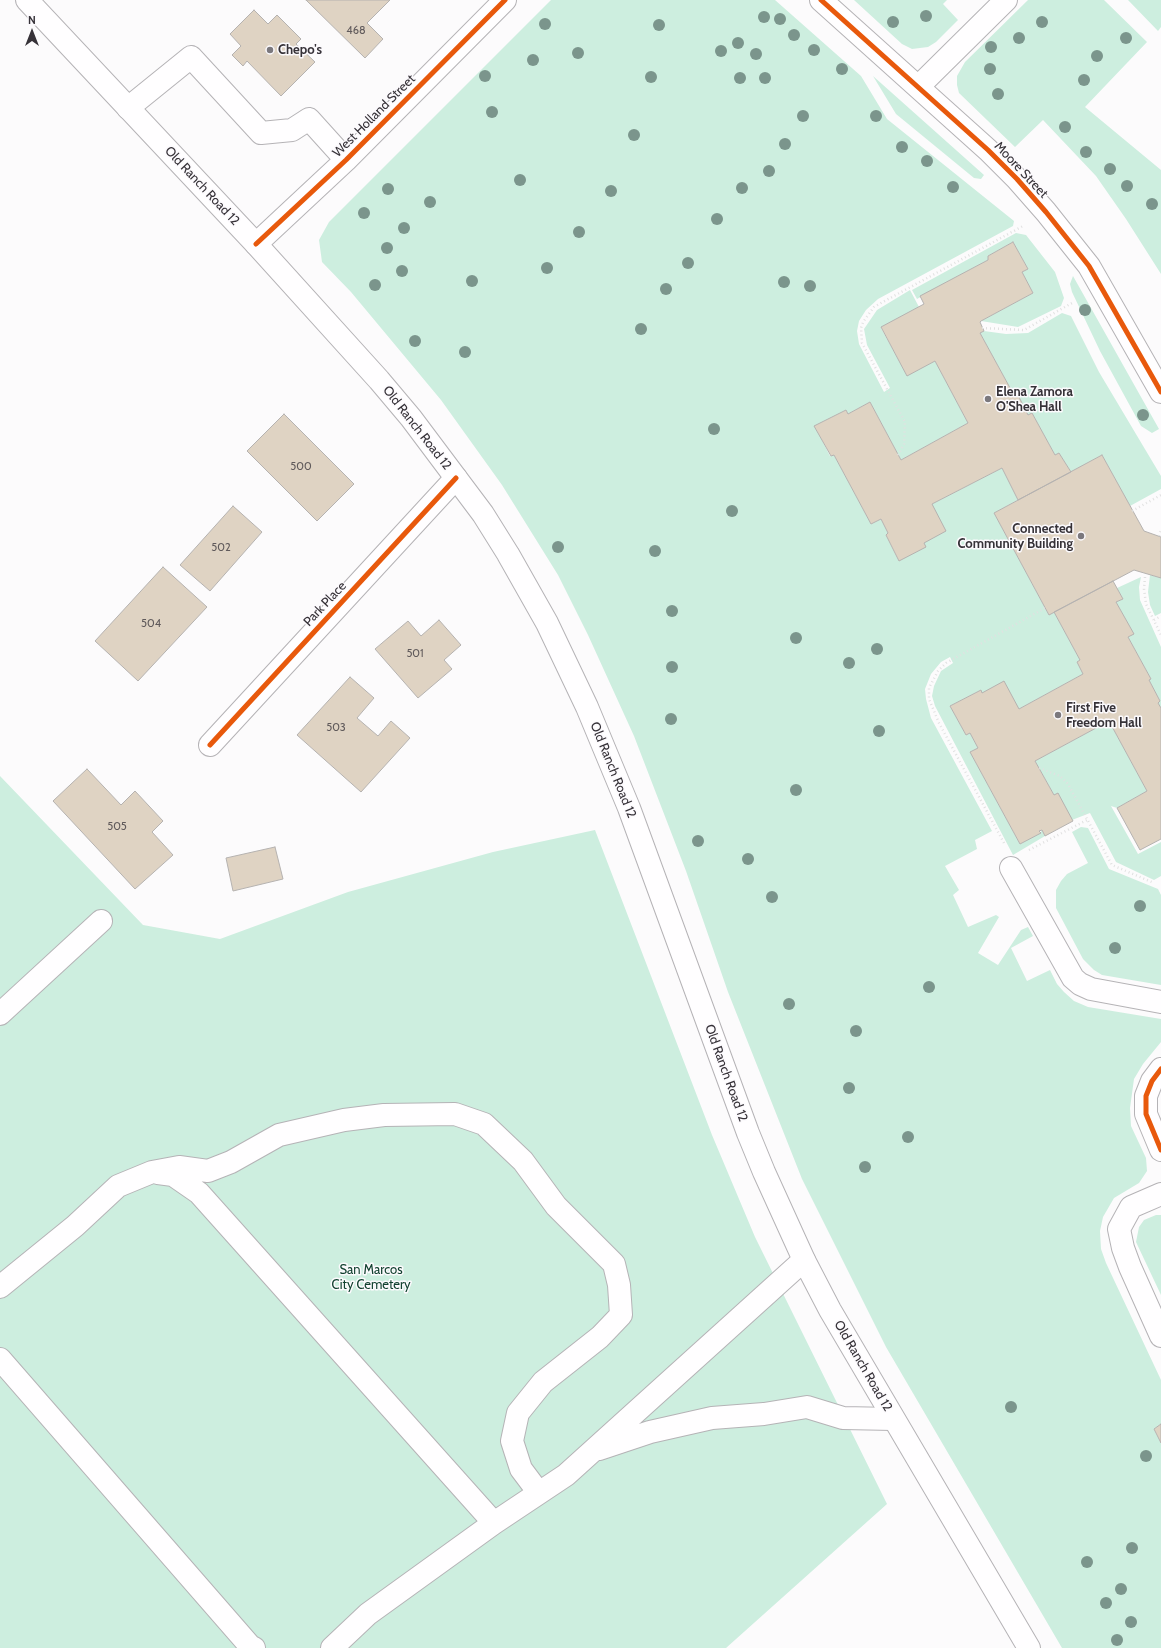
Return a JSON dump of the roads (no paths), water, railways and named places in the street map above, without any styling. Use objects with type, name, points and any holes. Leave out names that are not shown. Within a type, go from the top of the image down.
[{"type":"main road","name":"Old Ranch Road 12","points":[[27,0],[256,244],[379,380],[411,418],[483,514],[528,588],[561,650],[587,707],[629,808],[748,1133],[804,1260],[830,1310],[893,1419],[1029,1648]]},
{"type":"main road","name":"West Holland Street","points":[[256,244],[346,160],[505,0]]},
{"type":"main road","name":"Moore Street","points":[[821,0],[919,86],[1008,169],[1046,212],[1089,266],[1161,392]]},
{"type":"main road","points":[[919,86],[1006,0]]},
{"type":"main road","points":[[128,108],[191,57],[262,133],[292,130],[309,119],[346,160]]},
{"type":"main road","name":"Park Place","points":[[210,745],[456,478]]},
{"type":"main road","points":[[1011,868],[1073,978],[1080,984],[1091,989],[1161,1002]]},
{"type":"main road","points":[[0,1014],[102,921]]},
{"type":"main road","points":[[1161,1069],[1152,1081],[1146,1096],[1146,1114],[1161,1150]]},
{"type":"main road","points":[[0,1287],[75,1226],[118,1186],[152,1172],[179,1168],[208,1171],[231,1162],[279,1135],[344,1120],[384,1115],[455,1114],[484,1124],[523,1161],[556,1206],[614,1264],[619,1285],[621,1315],[600,1337],[543,1382],[518,1413],[512,1441],[521,1469],[539,1493]]},
{"type":"main road","points":[[152,1172],[173,1175],[199,1193],[494,1523]]},
{"type":"main road","points":[[1161,1194],[1132,1207],[1119,1229],[1122,1248],[1127,1261],[1161,1336]]},
{"type":"main road","points":[[332,1648],[368,1614],[494,1523],[566,1475],[804,1260]]},
{"type":"main road","points":[[0,1359],[250,1646],[254,1648]]},
{"type":"main road","points":[[592,1451],[650,1432],[712,1418],[764,1414],[807,1407],[843,1418],[893,1419]]},
{"type":"place","name":"Chepo's","points":[[270,50]]},
{"type":"place","name":"Elena Zamora O'Shea Hall","points":[[988,399]]},
{"type":"place","name":"Connected Community Building","points":[[1081,536]]},
{"type":"place","name":"First Five Freedom Hall","points":[[1058,715]]},
{"type":"park label","name":"San Marcos City Cemetery","points":[[371,1278]]}]
